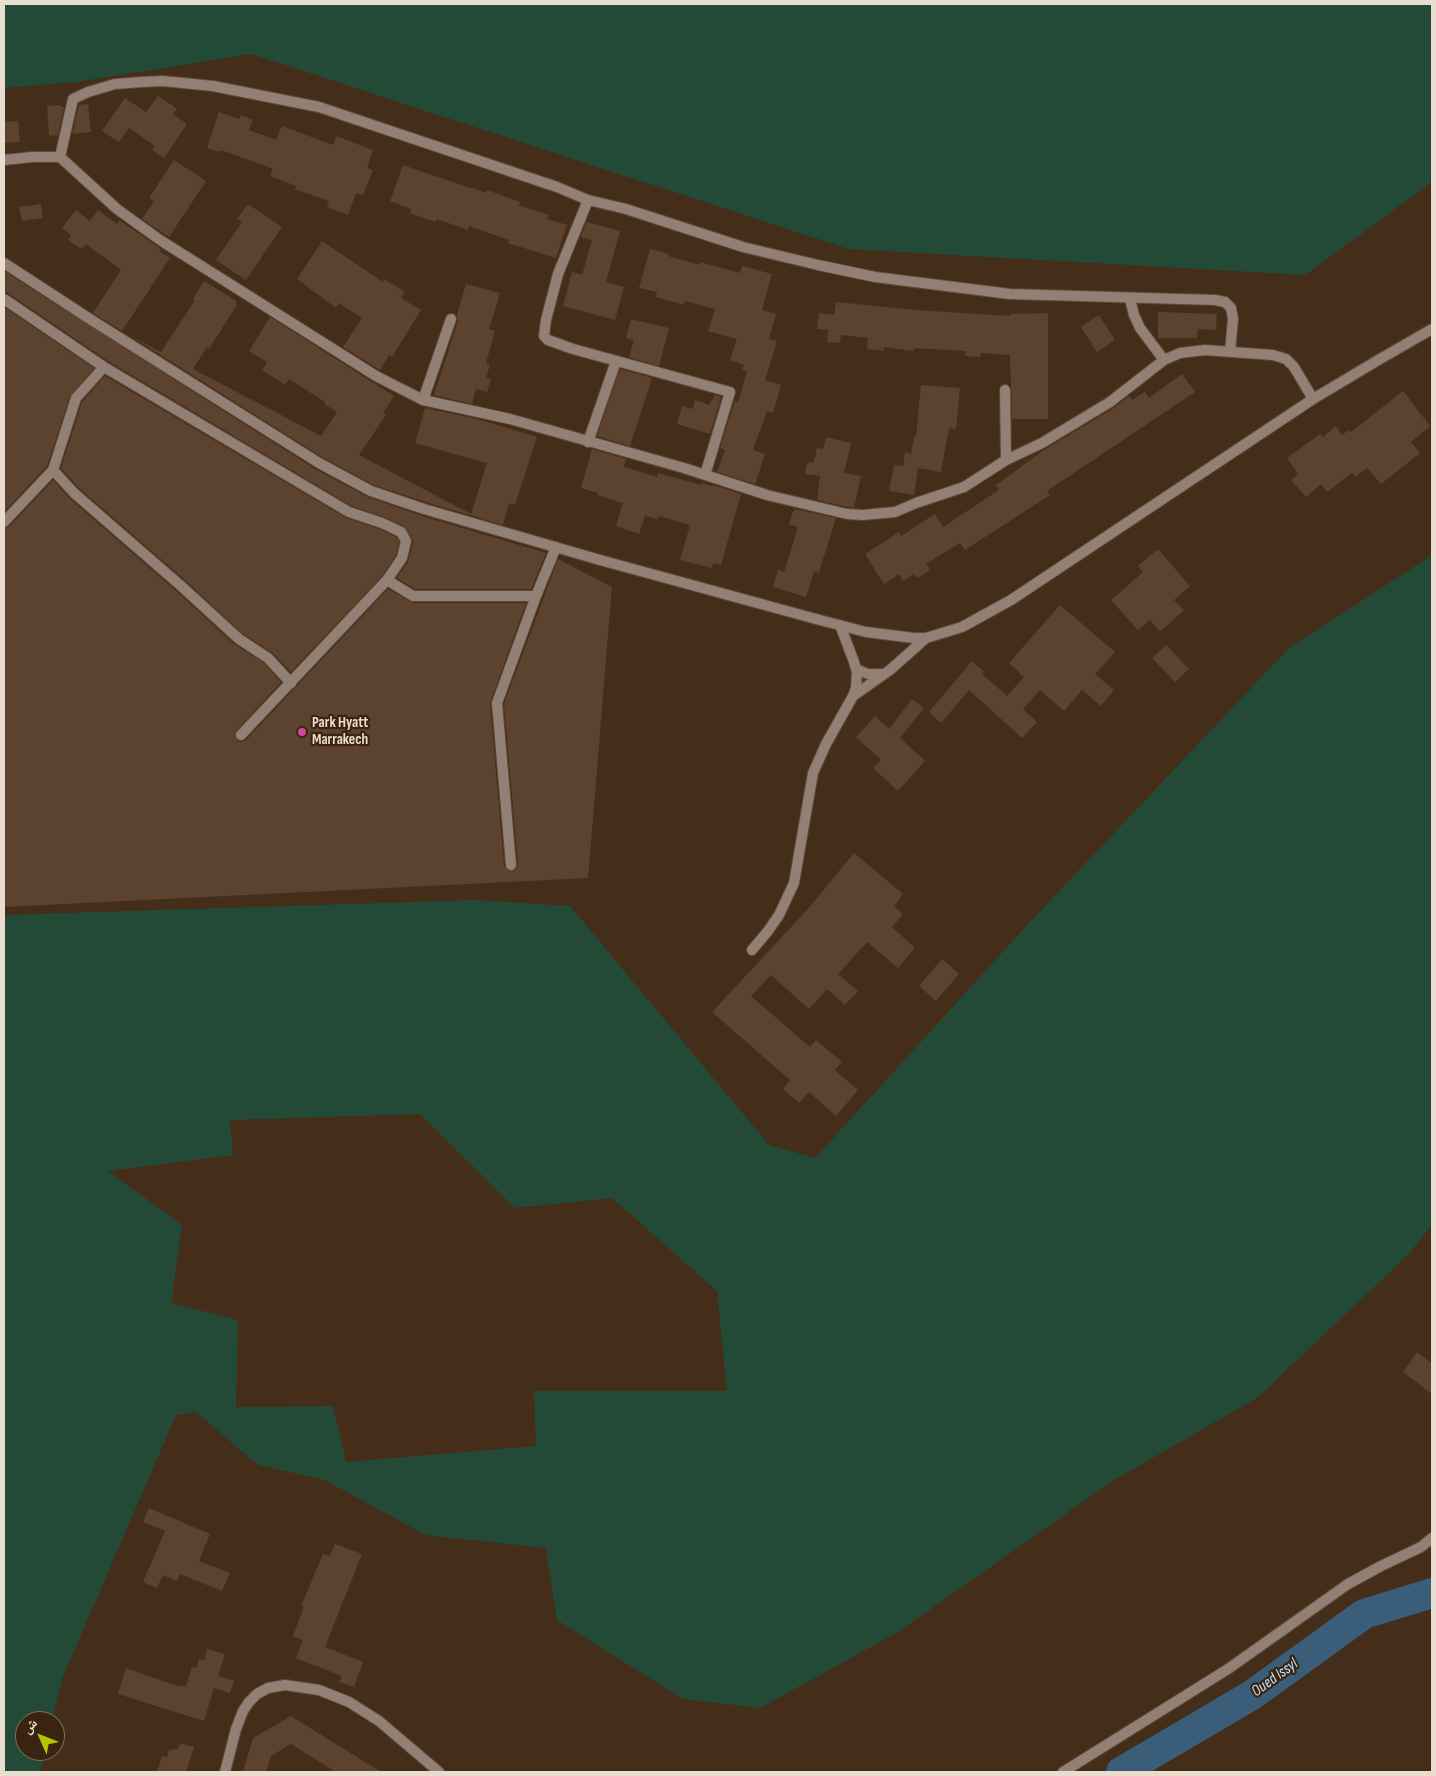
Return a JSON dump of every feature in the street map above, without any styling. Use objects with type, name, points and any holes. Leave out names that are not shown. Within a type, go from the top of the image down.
[{"type":"street","points":[[60,157],[73,99],[88,92],[115,84],[163,81],[261,95],[319,107],[557,187],[588,200],[744,247],[875,277],[1010,294],[1215,300],[1225,302],[1231,308],[1233,319],[1230,352]]},
{"type":"street","points":[[4,160],[60,157],[117,209],[160,240],[376,376],[423,400],[510,419],[705,475],[767,495],[847,514],[863,515],[895,512],[916,502],[964,487],[1006,460],[1042,443],[1094,412],[1110,402],[1164,360],[1180,352],[1205,350],[1273,355],[1286,359],[1294,367],[1314,399]]},
{"type":"street","points":[[588,200],[558,274],[546,320],[544,336],[548,340],[573,349],[730,392],[705,475]]},
{"type":"street","points":[[4,263],[92,321],[235,409],[318,463],[371,491],[424,509],[556,547],[840,625],[892,636],[926,638],[962,627],[1011,600],[1314,399],[1380,358],[1432,330]]},
{"type":"street","points":[[4,299],[104,367],[349,512],[382,523],[401,532],[406,541],[402,558],[387,580],[241,735]]},
{"type":"street","points":[[1130,299],[1140,328],[1164,360]]},
{"type":"street","points":[[423,400],[451,319]]},
{"type":"street","points":[[588,442],[616,361]]},
{"type":"street","points":[[4,522],[53,470],[76,398],[104,367]]},
{"type":"street","points":[[1006,390],[1006,460]]},
{"type":"street","points":[[53,470],[74,493],[239,639],[268,658],[290,683]]},
{"type":"street","points":[[511,865],[497,703],[556,547]]},
{"type":"street","points":[[387,580],[413,596],[536,596]]},
{"type":"street","points":[[752,950],[779,914],[794,882],[813,773],[856,688],[856,670],[840,625]]},
{"type":"street","points":[[853,696],[884,674],[926,638]]},
{"type":"street","points":[[856,670],[868,674],[884,674]]},
{"type":"street","points":[[1063,1772],[1228,1669],[1348,1584],[1381,1566],[1421,1548],[1432,1538]]},
{"type":"street","points":[[225,1772],[236,1729],[248,1702],[268,1688],[285,1685],[326,1692],[363,1710],[379,1721],[439,1772]]},
{"type":"green space","points":[[4,4],[1432,4],[1432,182],[1305,275],[849,249],[251,54],[76,82],[4,88]]},
{"type":"green space","points":[[1432,555],[1432,1225],[1407,1256],[1257,1398],[1111,1482],[898,1632],[760,1708],[683,1699],[557,1620],[546,1548],[425,1535],[325,1480],[258,1465],[196,1412],[176,1415],[62,1679],[54,1711],[15,1711],[15,1761],[43,1761],[40,1772],[4,1772],[4,915],[475,900],[570,906],[769,1145],[815,1158],[1029,923],[1288,649]],"holes":[[[420,1114],[515,1208],[612,1198],[717,1291],[727,1391],[534,1391],[536,1446],[346,1462],[333,1406],[236,1407],[238,1320],[171,1303],[182,1225],[108,1171],[233,1155],[230,1120]]]},
{"type":"building","points":[[158,96],[177,109],[173,114],[187,124],[164,158],[152,150],[155,146],[129,128],[119,142],[102,131],[125,98],[146,112]]},
{"type":"building","points":[[88,104],[91,132],[72,134],[79,105]]},
{"type":"building","points":[[61,105],[61,107],[64,107],[58,135],[49,136],[47,106]]},
{"type":"building","points":[[219,112],[239,119],[241,115],[253,120],[249,130],[276,140],[282,126],[333,145],[336,136],[373,150],[367,168],[373,170],[363,195],[356,193],[348,215],[327,207],[329,201],[295,189],[296,186],[270,176],[273,169],[221,150],[220,152],[207,148]]},
{"type":"building","points":[[18,121],[20,142],[4,143],[4,122]]},
{"type":"building","points":[[174,160],[206,181],[169,237],[142,219],[154,201],[149,198]]},
{"type":"building","points":[[403,165],[470,188],[486,193],[487,190],[520,202],[519,205],[548,215],[547,219],[567,225],[556,258],[508,243],[509,240],[469,226],[468,230],[437,219],[435,222],[410,213],[411,209],[390,201]]},
{"type":"building","points":[[41,204],[43,218],[22,221],[19,207]]},
{"type":"building","points":[[248,204],[282,227],[246,280],[216,260],[242,222],[237,219]]},
{"type":"building","points":[[76,210],[90,221],[98,210],[117,224],[119,220],[161,249],[159,251],[170,258],[122,331],[93,313],[121,270],[86,244],[81,249],[68,240],[71,235],[62,228]]},
{"type":"building","points":[[586,222],[620,231],[606,282],[624,287],[615,320],[563,306],[572,272],[582,275],[592,240],[581,237]]},
{"type":"building","points":[[322,241],[383,282],[384,279],[405,292],[401,298],[421,310],[392,357],[389,355],[380,370],[343,347],[362,318],[339,303],[336,308],[297,279]]},
{"type":"building","points":[[650,249],[700,265],[700,262],[740,273],[742,266],[772,274],[762,310],[776,314],[769,339],[777,341],[765,380],[781,385],[773,413],[767,411],[753,450],[765,454],[755,484],[717,472],[725,450],[720,448],[735,401],[738,402],[747,372],[742,370],[744,365],[730,360],[737,339],[708,331],[715,309],[685,301],[684,305],[656,297],[657,292],[639,288]]},
{"type":"building","points":[[4,271],[315,469],[368,497],[422,516],[546,553],[531,589],[415,589],[397,578],[408,562],[413,543],[404,526],[352,506],[108,361],[4,292]]},
{"type":"building","points":[[204,281],[236,301],[236,306],[209,349],[207,347],[193,369],[321,436],[337,412],[289,379],[285,385],[262,370],[267,362],[249,351],[270,317],[394,396],[383,413],[386,415],[359,455],[471,514],[487,463],[415,443],[425,408],[477,419],[537,437],[515,505],[509,503],[503,525],[374,485],[322,457],[129,335],[161,352],[195,300],[193,299]]},
{"type":"building","points":[[466,284],[500,293],[489,329],[495,331],[486,363],[490,365],[486,378],[491,379],[487,392],[476,389],[472,404],[434,395],[458,321],[457,315]]},
{"type":"building","points":[[836,302],[915,310],[1010,316],[1010,314],[1048,313],[1048,419],[1012,419],[1010,355],[981,353],[980,357],[965,356],[966,351],[914,348],[914,351],[884,347],[884,351],[867,349],[868,338],[841,335],[840,343],[827,342],[828,330],[817,329],[819,313],[834,315]]},
{"type":"building","points":[[4,307],[94,368],[70,396],[47,466],[4,512]]},
{"type":"building","points":[[1158,312],[1217,314],[1216,330],[1198,329],[1197,338],[1158,338]]},
{"type":"building","points":[[1099,315],[1115,340],[1097,352],[1081,327]]},
{"type":"building","points":[[631,319],[669,328],[659,366],[629,357],[634,340],[626,338]]},
{"type":"building","points":[[620,369],[652,378],[630,446],[597,436]]},
{"type":"building","points":[[1182,374],[1195,392],[1047,491],[1050,495],[965,550],[960,543],[926,564],[930,570],[918,578],[913,574],[903,581],[899,574],[884,584],[865,554],[899,532],[901,536],[935,514],[943,527],[999,490],[996,485],[1044,450],[1114,408],[1129,396],[1132,400],[1145,392],[1149,398]]},
{"type":"building","points":[[105,376],[346,518],[396,537],[399,542],[396,555],[382,576],[291,672],[273,653],[243,634],[185,580],[79,488],[61,468],[82,402]]},
{"type":"building","points":[[921,385],[960,388],[956,429],[949,428],[941,472],[918,468],[914,495],[889,491],[894,465],[903,466],[905,452],[911,454],[914,437],[916,437]]},
{"type":"building","points":[[1403,391],[1430,426],[1411,442],[1420,453],[1381,484],[1367,468],[1355,477],[1352,473],[1327,492],[1321,484],[1306,497],[1291,480],[1298,474],[1287,458],[1320,434],[1323,437],[1336,426],[1342,435],[1349,430],[1351,432]]},
{"type":"building","points":[[715,395],[721,397],[710,434],[677,424],[682,406],[693,409],[695,400],[709,405]]},
{"type":"building","points":[[826,437],[851,443],[844,473],[861,476],[854,508],[817,500],[820,476],[805,474],[807,463],[814,462],[817,448],[823,449]]},
{"type":"building","points":[[592,449],[626,459],[624,467],[657,477],[658,473],[701,485],[701,483],[713,485],[741,494],[721,565],[713,563],[712,568],[680,560],[690,525],[659,516],[657,519],[645,516],[639,534],[616,526],[623,503],[581,488]]},
{"type":"building","name":"Park Hyatt Marrakech","points":[[53,480],[69,498],[234,644],[264,663],[281,682],[236,731],[235,737],[239,742],[246,740],[388,589],[413,603],[526,603],[490,703],[504,866],[509,871],[515,870],[518,864],[504,704],[558,559],[612,587],[588,878],[4,907],[4,529],[9,527]]},
{"type":"building","points":[[794,509],[836,518],[819,572],[814,571],[806,597],[773,587],[778,570],[784,572],[798,527],[789,524]]},
{"type":"building","points":[[1158,549],[1190,586],[1174,600],[1184,610],[1160,632],[1150,620],[1138,630],[1111,600],[1143,572],[1138,566]]},
{"type":"building","points":[[1060,605],[1115,652],[1095,674],[1114,690],[1101,706],[1082,690],[1064,711],[1040,690],[1023,709],[1037,722],[1022,738],[969,690],[941,723],[929,712],[972,661],[984,672],[982,674],[1007,696],[1024,677],[1009,663]]},
{"type":"building","points":[[1166,645],[1189,669],[1175,682],[1152,658]]},
{"type":"building","points":[[912,699],[924,708],[900,738],[925,761],[898,791],[873,768],[881,760],[856,737],[875,716],[889,729]]},
{"type":"building","points":[[854,853],[903,894],[894,906],[903,914],[892,927],[915,948],[898,968],[867,942],[838,974],[858,991],[845,1005],[827,989],[809,1009],[771,975],[751,996],[810,1047],[816,1040],[842,1062],[835,1070],[858,1090],[836,1116],[809,1092],[799,1103],[783,1089],[790,1080],[712,1012],[807,910]]},
{"type":"building","points":[[942,959],[959,974],[936,1001],[919,986]]},
{"type":"building","points":[[1417,1352],[1432,1364],[1432,1394],[1403,1372]]},
{"type":"building","points":[[149,1508],[210,1534],[199,1561],[230,1573],[222,1591],[180,1574],[177,1581],[163,1575],[157,1588],[143,1582],[165,1531],[143,1522]]},
{"type":"building","points":[[335,1544],[362,1554],[325,1647],[363,1662],[354,1687],[339,1682],[342,1676],[296,1658],[303,1640],[293,1636],[304,1607],[301,1606],[323,1554],[330,1556]]},
{"type":"building","points":[[207,1649],[225,1654],[218,1676],[234,1681],[230,1693],[214,1688],[204,1721],[118,1694],[126,1668],[180,1687],[181,1685],[186,1687],[192,1667],[196,1668],[199,1659],[204,1660]]},
{"type":"building","points":[[291,1716],[381,1772],[336,1772],[291,1744],[271,1756],[266,1772],[243,1772],[253,1738]]},
{"type":"building","points":[[180,1743],[194,1747],[186,1772],[157,1772],[162,1756],[167,1757],[169,1750],[178,1749]]},
{"type":"waterway","name":"Oued Issyl","points":[[1121,1772],[1252,1695],[1364,1614],[1432,1593]]},
{"type":"place","name":"Park Hyatt Marrakech","points":[[302,732]]}]
